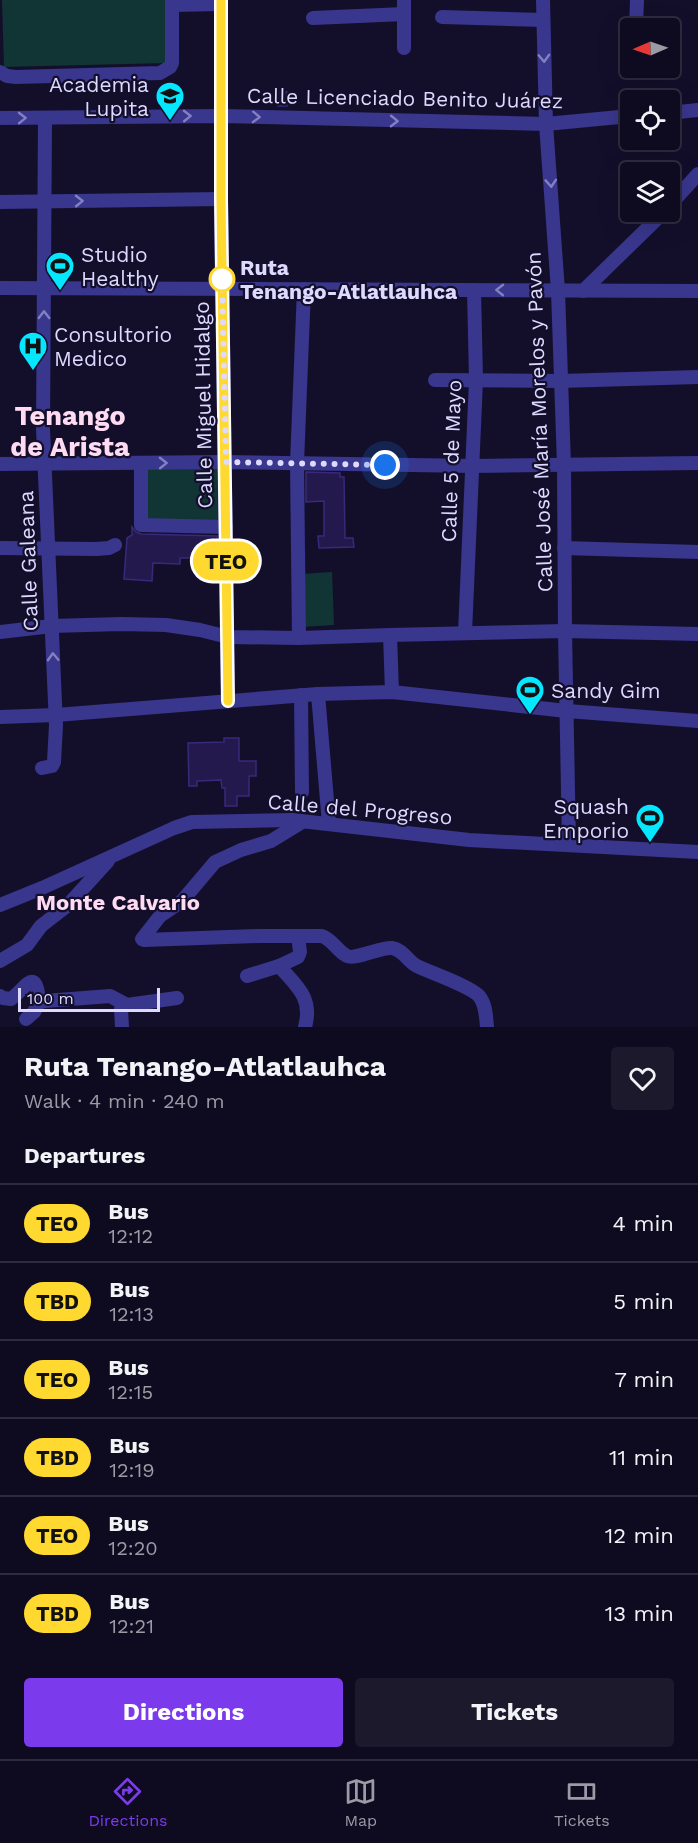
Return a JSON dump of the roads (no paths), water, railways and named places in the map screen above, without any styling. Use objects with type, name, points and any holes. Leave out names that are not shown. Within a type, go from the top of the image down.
[{"type":"street","name":"Calle José María Morelos y Pavón","points":[[543,0],[546,124],[558,291],[564,465],[569,844]]},
{"type":"street","points":[[636,18],[637,0]]},
{"type":"street","points":[[0,72],[16,77],[160,73],[172,63],[172,2],[221,2]]},
{"type":"street","name":"Calle Miguel Hidalgo","points":[[221,2],[221,199],[228,701]]},
{"type":"street","points":[[313,18],[404,7],[404,48]]},
{"type":"street","points":[[442,17],[543,20]]},
{"type":"street","points":[[680,112],[698,110]]},
{"type":"street","name":"Calle Licenciado Benito Juárez","points":[[0,118],[222,116],[546,124],[620,117]]},
{"type":"street","name":"Calle Galeana","points":[[42,768],[52,766],[54,762],[56,715],[44,429],[45,118]]},
{"type":"street","points":[[680,194],[698,174]]},
{"type":"street","points":[[0,202],[221,199]]},
{"type":"street","points":[[583,291],[654,222]]},
{"type":"street","points":[[0,288],[698,291]]},
{"type":"street","points":[[299,638],[297,463],[304,288]]},
{"type":"street","name":"Calle 5 de Mayo","points":[[465,633],[476,380],[474,290]]},
{"type":"street","points":[[435,380],[560,381],[698,377]]},
{"type":"street","points":[[0,464],[226,462],[473,466],[698,462]]},
{"type":"street","points":[[141,463],[141,525],[226,527]]},
{"type":"street","points":[[0,548],[104,548],[115,545]]},
{"type":"street","points":[[564,548],[698,552]]},
{"type":"street","points":[[0,632],[52,626],[121,624],[166,625],[228,637],[299,638],[565,631],[698,634]]},
{"type":"street","points":[[390,635],[392,692]]},
{"type":"street","points":[[0,717],[56,715],[301,695],[392,692],[567,711],[698,721]]},
{"type":"street","points":[[318,694],[329,824]]},
{"type":"street","points":[[301,695],[302,792]]},
{"type":"street","name":"Calle del Progreso","points":[[0,905],[192,822],[284,820],[469,840],[698,852]]},
{"type":"street","points":[[302,822],[271,841],[241,850],[215,862],[182,901],[160,916],[142,939],[298,936],[327,938],[351,957],[387,948],[402,952],[411,963],[474,992],[480,998],[486,1014],[487,1027]]},
{"type":"street","points":[[0,961],[27,945],[41,926],[68,905],[111,857]]},
{"type":"street","points":[[247,976],[279,966],[298,957],[300,952],[298,936]]},
{"type":"street","points":[[279,966],[300,988],[306,998],[305,1027]]},
{"type":"street","points":[[0,996],[11,999],[27,982],[34,983],[39,1002],[26,1019]]},
{"type":"street","points":[[39,1002],[110,996],[124,1005],[135,1005],[177,998]]},
{"type":"street","points":[[122,1027],[121,1009],[124,1005]]},
{"type":"place","name":"Academia Lupita","points":[[170,122]]},
{"type":"place","name":"Ruta Tenango-Atlatlauhca","points":[[222,279]]},
{"type":"place","name":"Studio Healthy","points":[[60,292]]},
{"type":"place","name":"Consultorio Medico","points":[[33,372]]},
{"type":"place","name":"Sandy Gim","points":[[530,716]]},
{"type":"place","name":"Squash Emporio","points":[[650,844]]},
{"type":"district","name":"Tenango de Arista","points":[[70,432]]},
{"type":"district","name":"Monte Calvario","points":[[118,902]]}]
